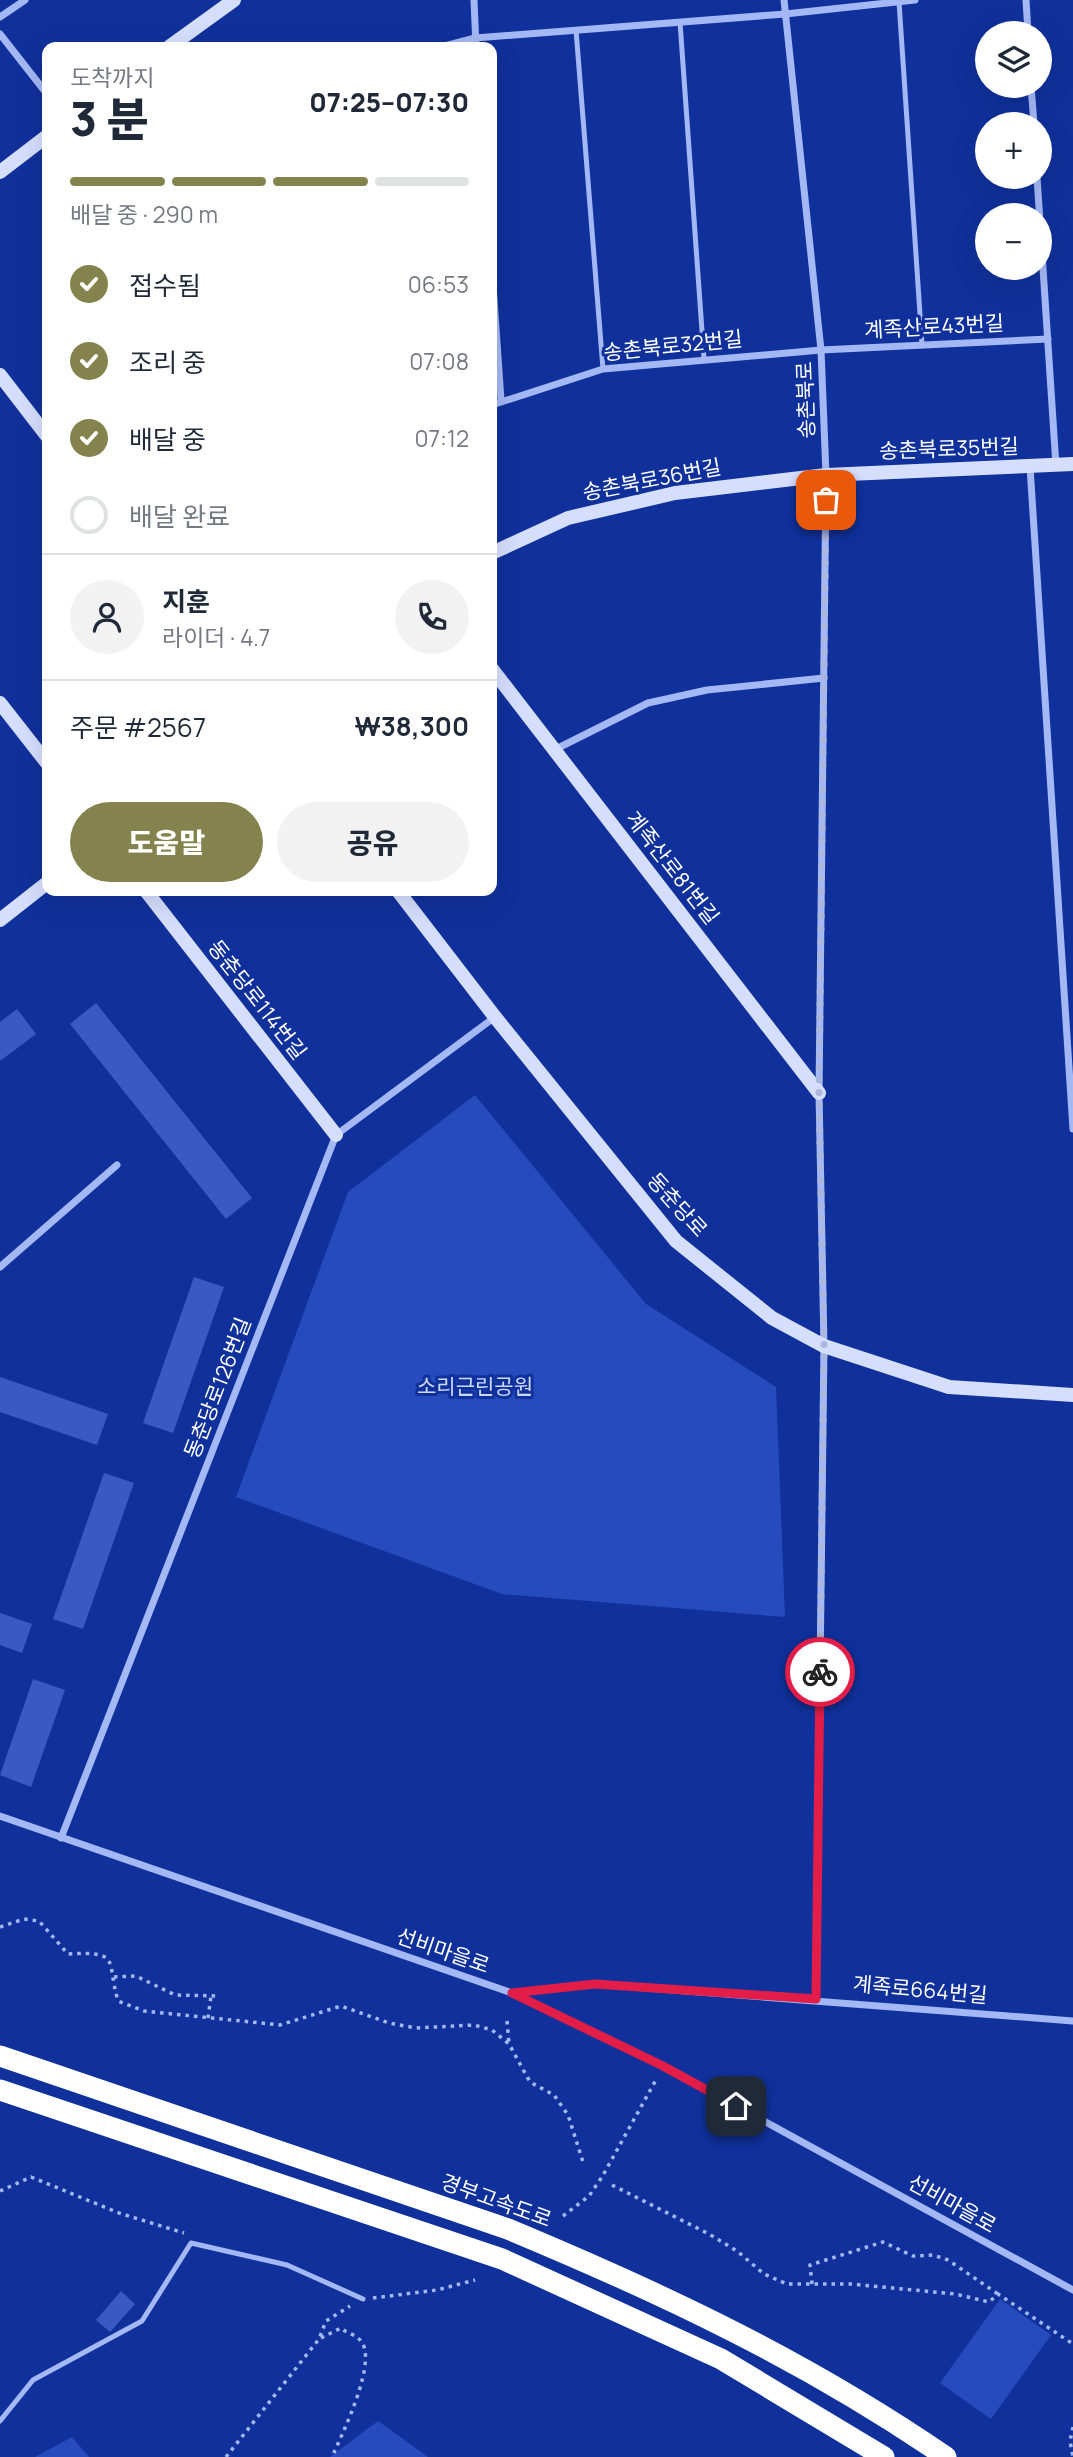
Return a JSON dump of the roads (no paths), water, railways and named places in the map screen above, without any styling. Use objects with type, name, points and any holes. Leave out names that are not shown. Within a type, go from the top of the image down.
[{"type":"highway","name":"경부고속도로","points":[[0,2056],[508,2229],[591,2263],[746,2336],[946,2457]]},
{"type":"highway","points":[[0,2090],[513,2264],[721,2359],[884,2457]]},
{"type":"main road","points":[[176,42],[234,0]]},
{"type":"main road","points":[[0,172],[42,140]]},
{"type":"main road","points":[[0,375],[42,430]]},
{"type":"main road","name":"송촌북로35번길","points":[[827,475],[1073,464]]},
{"type":"main road","name":"송촌북로36번길","points":[[497,551],[568,518],[674,493],[827,475]]},
{"type":"main road","name":"계족산로81번길","points":[[497,676],[819,1093]]},
{"type":"main road","points":[[0,703],[42,758]]},
{"type":"main road","points":[[0,920],[42,887]]},
{"type":"main road","name":"동춘당로114번길","points":[[150,896],[336,1135]]},
{"type":"main road","name":"동춘당로","points":[[402,896],[495,1017],[676,1241],[772,1318],[824,1346],[949,1387],[1073,1395]]},
{"type":"street","points":[[0,17],[26,0]]},
{"type":"street","points":[[474,0],[475,42]]},
{"type":"street","name":"송촌북로","points":[[784,0],[821,350],[827,475],[819,1093],[824,1346],[816,1999]]},
{"type":"street","points":[[460,42],[475,38],[785,14],[915,0]]},
{"type":"street","points":[[1026,0],[1027,21]]},
{"type":"street","points":[[0,34],[42,88]]},
{"type":"street","points":[[1038,189],[1056,466]]},
{"type":"street","name":"계족산로43번길","points":[[821,350],[1048,339]]},
{"type":"street","points":[[497,343],[501,400]]},
{"type":"street","name":"송촌북로32번길","points":[[497,402],[603,369],[821,350]]},
{"type":"street","points":[[1030,467],[1073,1129]]},
{"type":"street","points":[[554,750],[648,703],[707,690],[824,678]]},
{"type":"street","points":[[336,1135],[495,1017]]},
{"type":"street","name":"동춘당로126번길","points":[[61,1838],[336,1135]]},
{"type":"street","points":[[0,1267],[117,1165]]},
{"type":"street","name":"선비마을로","points":[[0,1816],[512,1993],[663,2066],[1073,2290]]},
{"type":"street","name":"계족로664번길","points":[[512,1993],[595,1984],[816,1999],[1073,2021]]},
{"type":"lane","points":[[899,2],[922,344]]},
{"type":"lane","points":[[680,22],[704,359]]},
{"type":"lane","points":[[576,30],[603,369]]},
{"type":"lane","points":[[0,2421],[33,2380],[142,2321],[191,2243],[287,2265],[363,2298]]},
{"type":"park label","name":"소리근린공원","points":[[475,1387]]}]
